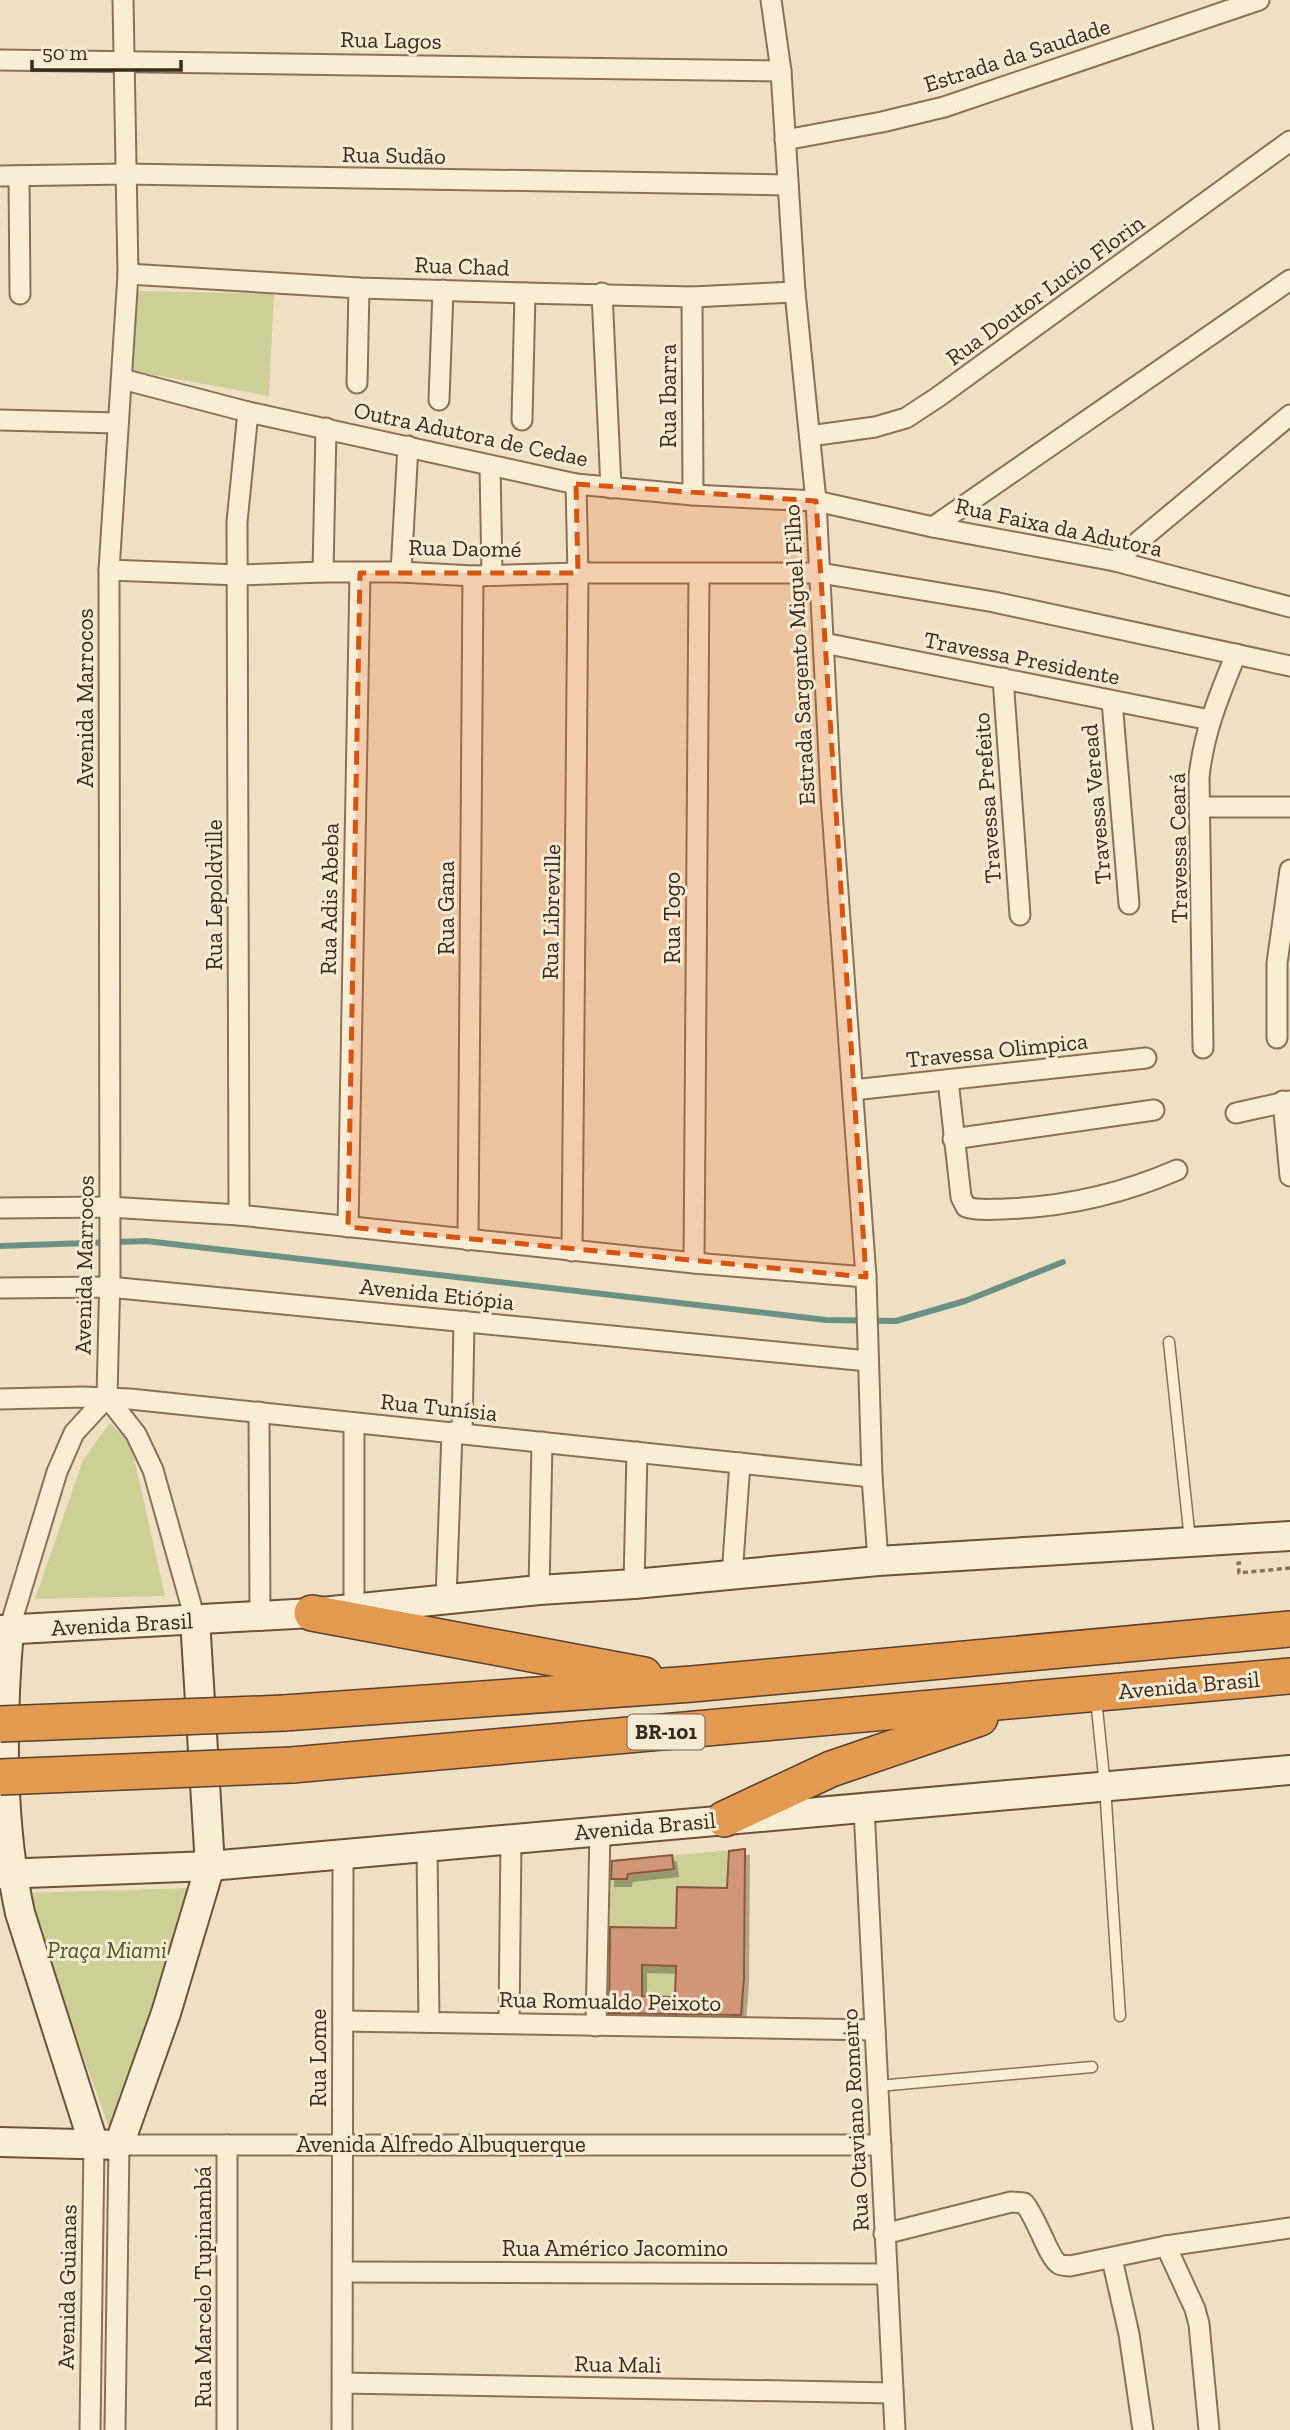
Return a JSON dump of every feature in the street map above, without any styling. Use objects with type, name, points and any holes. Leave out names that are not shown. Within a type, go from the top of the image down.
[{"type":"highway","points":[[312,1613],[692,1684]]},
{"type":"highway","name":"Avenida Brasil","points":[[0,1724],[284,1713],[692,1684],[1290,1629]]},
{"type":"highway","name":"Avenida Brasil","points":[[0,1777],[292,1765],[1290,1676]]},
{"type":"highway","points":[[724,1819],[831,1769],[1040,1698]]},
{"type":"street","name":"Avenida Marrocos","points":[[107,1397],[110,1215],[109,570],[128,274],[123,0]]},
{"type":"street","name":"Estrada Sargento Miguel Filho","points":[[771,0],[781,71],[795,292],[816,501],[831,796],[866,1277],[868,1361]]},
{"type":"street","name":"Estrada da Saudade","points":[[785,140],[944,107],[1255,1]]},
{"type":"street","name":"Rua Lagos","points":[[0,60],[781,71]]},
{"type":"street","name":"Rua Doutor Lucio Florin","points":[[810,436],[875,426],[906,418],[1290,141]]},
{"type":"street","name":"Rua Sudão","points":[[10,176],[126,174],[788,186]]},
{"type":"street","points":[[10,176],[20,294]]},
{"type":"street","name":"Rua Chad","points":[[128,274],[359,288],[525,293],[692,297],[795,292]]},
{"type":"street","points":[[933,527],[1290,280]]},
{"type":"street","points":[[357,383],[359,288]]},
{"type":"street","points":[[439,400],[443,290]]},
{"type":"street","points":[[522,420],[525,293]]},
{"type":"street","points":[[602,293],[611,488]]},
{"type":"street","name":"Rua Ibarra","points":[[692,297],[693,495]]},
{"type":"street","name":"Outra Adutora de Cedae","points":[[121,379],[248,412],[576,484],[693,495],[816,501]]},
{"type":"street","name":"Rua Lepoldville","points":[[239,1215],[237,522],[248,412]]},
{"type":"street","points":[[1115,561],[1290,415]]},
{"type":"street","points":[[0,420],[117,424]]},
{"type":"street","points":[[323,572],[326,428]]},
{"type":"street","points":[[401,572],[408,446]]},
{"type":"street","name":"Rua Gana","points":[[468,1240],[482,575],[490,466]]},
{"type":"street","name":"Rua Libreville","points":[[572,1251],[578,573],[576,484]]},
{"type":"street","name":"Rua Faixa da Adutora","points":[[816,501],[933,527],[1115,561],[1290,607]]},
{"type":"street","name":"Rua Daomé","points":[[109,570],[239,575],[323,572],[482,575],[820,573]]},
{"type":"street","name":"Rua Adis Abeba","points":[[348,1227],[360,573]]},
{"type":"street","points":[[820,573],[994,602],[1290,666]]},
{"type":"street","name":"Rua Togo","points":[[694,1263],[699,574]]},
{"type":"street","name":"Travessa Presidente","points":[[824,643],[1210,720]]},
{"type":"street","name":"Travessa Ceará","points":[[1203,1048],[1201,764],[1210,720],[1236,654]]},
{"type":"street","name":"Travessa Prefeito","points":[[1003,678],[1020,915]]},
{"type":"street","name":"Travessa Veread","points":[[1112,701],[1129,904]]},
{"type":"street","points":[[1200,807],[1290,807]]},
{"type":"street","points":[[1277,1038],[1277,962],[1290,870]]},
{"type":"street","name":"Travessa Olimpica","points":[[853,1090],[1146,1058]]},
{"type":"street","points":[[948,1080],[961,1197],[966,1207],[974,1210],[1024,1208],[1078,1201],[1139,1187],[1177,1170]]},
{"type":"street","points":[[1236,1113],[1287,1101],[1290,1176]]},
{"type":"street","points":[[953,1139],[1154,1110]]},
{"type":"street","points":[[0,1208],[110,1215],[239,1215],[572,1251],[866,1277]]},
{"type":"street","name":"Avenida Etiópia","points":[[0,1288],[109,1280],[464,1321],[868,1361]]},
{"type":"street","points":[[446,1599],[464,1321]]},
{"type":"street","points":[[868,1361],[878,1561]]},
{"type":"street","points":[[106,2145],[166,2012],[210,1866],[195,1619],[153,1470],[136,1434],[107,1397],[74,1433],[57,1472],[5,1630],[4,1800],[5,1874],[106,2145],[115,2430]]},
{"type":"street","name":"Rua Tunísia","points":[[0,1399],[107,1397],[872,1477]]},
{"type":"street","points":[[259,1412],[260,1616]]},
{"type":"street","points":[[354,1423],[354,1610]]},
{"type":"street","points":[[539,1590],[542,1442]]},
{"type":"street","points":[[634,1584],[637,1452]]},
{"type":"street","points":[[732,1576],[740,1462]]},
{"type":"street","name":"Avenida Brasil","points":[[5,1630],[354,1610],[539,1590],[732,1576],[878,1561],[1290,1536]]},
{"type":"street","name":"Avenida Brasil","points":[[5,1874],[210,1866],[1290,1770]]},
{"type":"street","name":"Rua Otaviano Romeiro","points":[[864,1808],[895,2430]]},
{"type":"street","points":[[596,2026],[600,1830]]},
{"type":"street","points":[[509,2023],[511,1839]]},
{"type":"street","points":[[428,1847],[429,2022]]},
{"type":"street","name":"Rua Lome","points":[[342,2430],[343,1853]]},
{"type":"street","name":"Rua Romualdo Peixoto","points":[[343,2021],[875,2030]]},
{"type":"street","name":"Avenida Alfredo Albuquerque","points":[[0,2143],[881,2145]]},
{"type":"street","name":"Avenida Guianas","points":[[90,2430],[106,2145]]},
{"type":"street","name":"Rua Marcelo Tupinambá","points":[[226,2430],[228,2145]]},
{"type":"street","points":[[884,2234],[1011,2202],[1024,2203],[1032,2213],[1052,2257],[1058,2264],[1070,2266],[1166,2246],[1290,2228]]},
{"type":"street","points":[[1166,2246],[1195,2309],[1199,2324],[1209,2430]]},
{"type":"street","points":[[1112,2259],[1129,2334],[1143,2430]]},
{"type":"street","name":"Rua Américo Jacomino","points":[[343,2272],[887,2274]]},
{"type":"street","name":"Rua Mali","points":[[343,2383],[892,2393]]},
{"type":"lane","points":[[1169,1342],[1191,1541]]},
{"type":"lane","points":[[1096,1693],[1120,2016]]},
{"type":"lane","points":[[878,2086],[1092,2067]]},
{"type":"path","points":[[1251,1562],[1238,1563],[1239,1573],[1290,1568]]},
{"type":"highlighted area","points":[[576,484],[816,501],[866,1277],[348,1227],[360,573],[578,573]]},
{"type":"green space","points":[[136,291],[274,294],[269,396],[133,371]]},
{"type":"green space","points":[[110,1423],[131,1444],[165,1596],[35,1599],[83,1460]]},
{"type":"green space","points":[[745,1849],[744,2015],[609,2014],[610,1861]]},
{"type":"green space","name":"Praça Miami","points":[[191,1888],[111,2133],[24,1893]]},
{"type":"building","points":[[745,1849],[744,1978],[741,2015],[609,2013],[610,1927],[676,1928],[677,1887],[727,1888],[729,1851]],"holes":[[[642,1965],[676,1966],[675,1997],[642,1996]]]},
{"type":"building","points":[[672,1855],[674,1869],[628,1874],[627,1879],[611,1879],[612,1861]]},
{"type":"waterway","points":[[0,1246],[146,1241],[826,1320],[896,1321],[965,1301],[1063,1262]]}]
